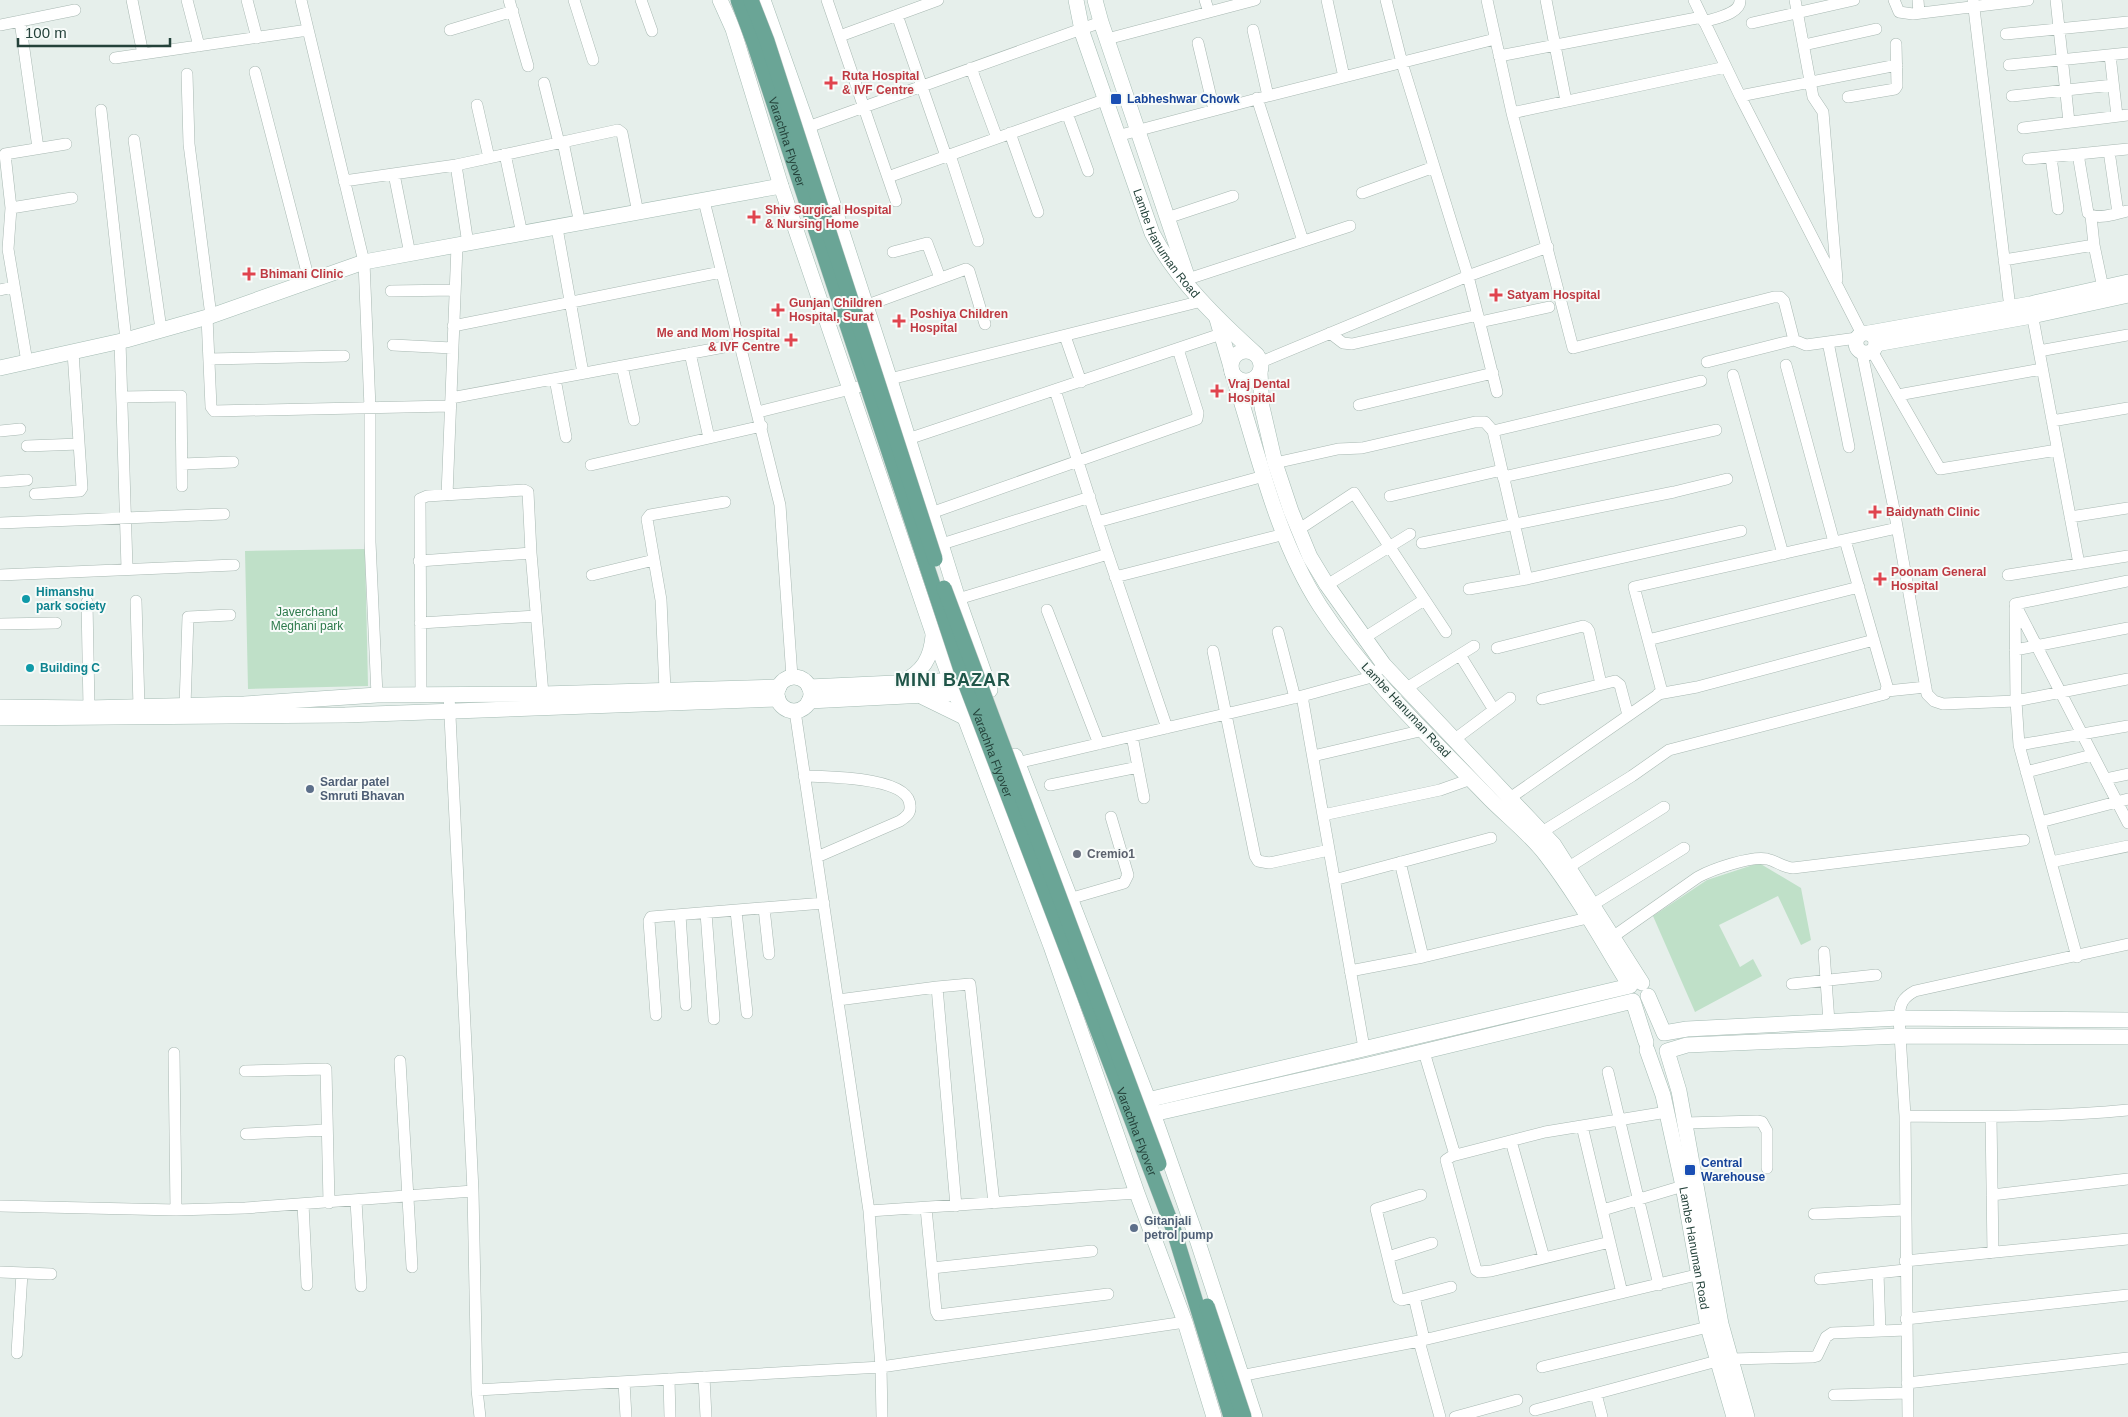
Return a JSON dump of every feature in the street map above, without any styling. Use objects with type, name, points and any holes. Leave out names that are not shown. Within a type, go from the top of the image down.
[{"type":"main road","name":"Varachha Flyover","points":[[738,0],[754,43],[966,685],[1173,1228],[1231,1417]]},
{"type":"main road","name":"Varachha Flyover","points":[[751,0],[770,50],[950,606],[1173,1201],[1244,1417]]},
{"type":"street","points":[[132,0],[143,54]]},
{"type":"street","points":[[187,0],[199,46]]},
{"type":"street","points":[[247,0],[257,38]]},
{"type":"street","points":[[301,0],[364,262],[370,408],[370,542],[377,696]]},
{"type":"street","points":[[574,0],[593,60]]},
{"type":"street","points":[[641,0],[652,31]]},
{"type":"street","points":[[720,0],[733,29],[781,186],[933,633],[1051,946],[1137,1193],[1186,1322],[1214,1417]]},
{"type":"street","points":[[763,0],[808,127],[890,380],[958,599],[1017,763],[1150,1107],[1195,1232],[1255,1417]]},
{"type":"street","points":[[828,0],[896,202]]},
{"type":"street","points":[[840,36],[938,0]]},
{"type":"street","name":"Lambe Hanuman Road","points":[[1076,0],[1081,29],[1104,100],[1152,232],[1163,254],[1189,283]]},
{"type":"street","name":"Lambe Hanuman Road","points":[[1095,0],[1189,283]]},
{"type":"street","points":[[1206,0],[1209,12]]},
{"type":"street","points":[[1107,39],[1255,0]]},
{"type":"street","points":[[1327,0],[1344,77]]},
{"type":"street","points":[[1386,0],[1402,63],[1468,276],[1497,392]]},
{"type":"street","points":[[1488,0],[1512,113],[1573,348],[1774,297],[1780,297],[1786,305],[1794,340]]},
{"type":"street","points":[[1546,0],[1566,100]]},
{"type":"street","points":[[1694,0],[1740,96],[1866,342],[1940,469],[2057,450]]},
{"type":"street","points":[[1499,56],[1703,19],[1736,10],[1740,0]]},
{"type":"street","points":[[1795,0],[1810,82],[1814,97],[1823,112],[1837,286]]},
{"type":"street","points":[[1752,23],[1854,0]]},
{"type":"street","points":[[1894,0],[1900,12],[1919,13],[1973,3],[2028,0]]},
{"type":"street","points":[[1918,0],[1919,13]]},
{"type":"street","points":[[2056,0],[2069,122]]},
{"type":"street","points":[[1973,3],[2010,308]]},
{"type":"street","points":[[450,30],[511,5],[528,66]]},
{"type":"street","points":[[0,25],[75,10]]},
{"type":"street","points":[[896,15],[978,241]]},
{"type":"street","points":[[20,21],[38,148]]},
{"type":"street","points":[[808,127],[1101,22]]},
{"type":"street","points":[[2006,34],[2128,22]]},
{"type":"street","points":[[1804,45],[1876,29]]},
{"type":"street","points":[[115,58],[308,30]]},
{"type":"street","points":[[1253,30],[1262,97],[1303,241]]},
{"type":"street","points":[[1118,136],[1262,97],[1495,39]]},
{"type":"street","points":[[1198,43],[1214,110]]},
{"type":"street","points":[[1848,97],[1893,91],[1897,86],[1896,44]]},
{"type":"street","points":[[2009,65],[2128,53]]},
{"type":"street","points":[[2023,128],[2122,115],[2113,85],[2110,55]]},
{"type":"street","points":[[1740,96],[1897,65]]},
{"type":"street","points":[[1512,113],[1726,67]]},
{"type":"street","points":[[971,68],[997,138]]},
{"type":"street","points":[[255,72],[309,280]]},
{"type":"street","points":[[187,74],[189,144],[209,316],[211,407],[214,411],[370,408],[450,402],[583,373],[740,344]]},
{"type":"street","points":[[544,83],[561,142],[580,224]]},
{"type":"street","points":[[2012,96],[2113,85]]},
{"type":"street","points":[[888,177],[1104,100]]},
{"type":"street","points":[[477,105],[489,158]]},
{"type":"street","points":[[101,110],[123,341],[122,397],[127,568]]},
{"type":"street","points":[[1067,113],[1088,171]]},
{"type":"street","points":[[344,181],[456,165],[616,130],[620,131],[638,213]]},
{"type":"street","points":[[1010,133],[1038,212]]},
{"type":"street","points":[[134,140],[162,330]]},
{"type":"street","points":[[27,362],[14,287],[4,250],[11,208],[4,194],[5,154],[66,144]]},
{"type":"street","points":[[2028,159],[2128,149]]},
{"type":"street","points":[[2091,216],[2098,217],[2123,212],[2109,151]]},
{"type":"street","points":[[505,154],[522,234]]},
{"type":"street","points":[[2078,154],[2088,213],[2091,216],[2094,245],[2105,294]]},
{"type":"street","points":[[2051,157],[2058,209]]},
{"type":"street","points":[[447,495],[455,290],[462,245],[456,165]]},
{"type":"street","points":[[1362,192],[1434,167]]},
{"type":"street","points":[[394,174],[410,254]]},
{"type":"street","points":[[0,368],[123,341],[162,330],[209,316],[364,262],[781,186]]},
{"type":"street","points":[[1167,218],[1234,196]]},
{"type":"street","points":[[11,208],[72,198]]},
{"type":"street","points":[[704,201],[762,426],[780,505],[792,677]]},
{"type":"street","points":[[1259,363],[1217,319],[1189,283],[1303,241],[1350,226]]},
{"type":"street","points":[[557,228],[583,373]]},
{"type":"street","points":[[893,252],[928,244],[940,278]]},
{"type":"street","points":[[2004,260],[2094,245]]},
{"type":"street","points":[[1259,363],[1247,351],[1237,353],[1231,362],[1232,370],[1239,380],[1253,380],[1259,363],[1468,276],[1548,247]]},
{"type":"street","points":[[865,306],[964,269],[969,271],[985,324]]},
{"type":"street","points":[[453,326],[721,272]]},
{"type":"street","points":[[2105,294],[2128,282]]},
{"type":"street","points":[[0,290],[14,287]]},
{"type":"street","points":[[391,291],[455,290]]},
{"type":"street","points":[[1707,362],[1794,340],[1806,345],[1828,342],[1866,342],[2105,294],[2128,295]]},
{"type":"street","points":[[758,412],[1202,301]]},
{"type":"street","points":[[1330,333],[1343,343],[1352,344],[1479,318],[1549,308]]},
{"type":"street","points":[[1866,342],[2010,308],[2031,310]]},
{"type":"street","points":[[2031,310],[2079,564]]},
{"type":"street","name":"Lambe Hanuman Road","points":[[1217,319],[1264,476],[1292,532],[1384,665],[1554,845],[1569,867],[1640,988]]},
{"type":"street","points":[[908,439],[1221,334]]},
{"type":"street","points":[[2039,351],[2128,335]]},
{"type":"street","points":[[1065,336],[1082,382]]},
{"type":"street","points":[[1828,342],[1849,447]]},
{"type":"street","points":[[1866,342],[1927,694],[1934,701],[1943,704],[2016,701],[2128,679]]},
{"type":"street","points":[[393,345],[452,348]]},
{"type":"street","points":[[931,513],[1197,420],[1198,414],[1178,349]]},
{"type":"street","points":[[35,494],[82,490],[73,352]]},
{"type":"street","points":[[690,353],[709,438]]},
{"type":"street","points":[[209,359],[344,356]]},
{"type":"street","name":"Lambe Hanuman Road","points":[[1259,363],[1262,407],[1292,532],[1296,563],[1320,606],[1371,676],[1545,854],[1594,912],[1614,936],[1640,988]]},
{"type":"street","points":[[1786,365],[1839,541],[1858,587],[1887,691]]},
{"type":"street","points":[[622,366],[634,420]]},
{"type":"street","points":[[1898,396],[2042,369]]},
{"type":"street","points":[[1359,405],[1493,373]]},
{"type":"street","points":[[1733,375],[1783,554]]},
{"type":"street","points":[[554,379],[566,437]]},
{"type":"street","points":[[1492,431],[1700,381]]},
{"type":"street","points":[[1056,390],[1097,522],[1167,728]]},
{"type":"street","points":[[122,397],[181,396],[182,486]]},
{"type":"street","points":[[2052,421],[2128,408]]},
{"type":"street","points":[[1275,463],[1338,450],[1362,448],[1475,422],[1485,422],[1492,431],[1527,579]]},
{"type":"street","points":[[591,465],[762,426]]},
{"type":"street","points":[[0,431],[20,429]]},
{"type":"street","points":[[1390,496],[1716,430]]},
{"type":"street","points":[[27,446],[79,444]]},
{"type":"street","points":[[182,464],[233,462]]},
{"type":"street","points":[[1097,522],[1264,476]]},
{"type":"street","points":[[1422,543],[1674,492],[1727,479]]},
{"type":"street","points":[[0,482],[27,480]]},
{"type":"street","points":[[421,696],[420,499],[427,496],[527,491],[543,694]]},
{"type":"street","points":[[1116,577],[1292,532],[1354,493],[1446,632]]},
{"type":"street","points":[[942,544],[1090,498]]},
{"type":"street","points":[[666,690],[661,600],[647,522],[648,517],[725,502]]},
{"type":"street","points":[[2070,517],[2128,508]]},
{"type":"street","points":[[0,523],[224,514]]},
{"type":"street","points":[[1510,798],[1662,692],[1634,587],[1897,528]]},
{"type":"street","points":[[1468,589],[1527,579],[1741,531]]},
{"type":"street","points":[[1327,585],[1410,534]]},
{"type":"street","points":[[419,561],[531,553]]},
{"type":"street","points":[[958,599],[1108,554]]},
{"type":"street","points":[[2008,575],[2128,556]]},
{"type":"street","points":[[592,575],[654,560]]},
{"type":"street","points":[[0,574],[234,565]]},
{"type":"street","points":[[2015,604],[2128,581]]},
{"type":"street","points":[[1648,640],[1858,587]]},
{"type":"street","points":[[1364,638],[1424,600]]},
{"type":"street","points":[[136,601],[139,707]]},
{"type":"street","points":[[87,602],[89,708]]},
{"type":"street","points":[[2015,604],[2105,779],[2122,800],[2128,823]]},
{"type":"street","points":[[2015,604],[2016,701],[2019,746],[2077,956]]},
{"type":"street","points":[[1047,610],[1099,744]]},
{"type":"street","points":[[185,706],[188,617],[230,615]]},
{"type":"street","points":[[420,623],[536,616]]},
{"type":"street","points":[[0,624],[56,623]]},
{"type":"street","points":[[1497,648],[1583,626],[1589,631],[1601,684]]},
{"type":"street","points":[[2015,650],[2128,628]]},
{"type":"street","points":[[1278,632],[1299,697],[1313,756],[1364,1048]]},
{"type":"street","points":[[898,683],[912,677],[926,663],[932,647],[933,633]]},
{"type":"street","points":[[1658,694],[1697,687],[1874,640]]},
{"type":"street","points":[[1405,689],[1474,646]]},
{"type":"street","points":[[1213,651],[1255,856],[1258,861],[1268,862],[1329,850]]},
{"type":"street","points":[[1460,655],[1494,710]]},
{"type":"street","points":[[1017,763],[1299,697],[1371,676],[1384,665]]},
{"type":"street","points":[[792,677],[802,680],[809,694],[804,707],[794,711],[784,708],[778,693],[783,681],[792,677]]},
{"type":"street","points":[[1542,699],[1610,681],[1618,682],[1628,715]]},
{"type":"street","points":[[809,694],[898,683],[953,687],[988,684]]},
{"type":"street","points":[[809,694],[921,696],[953,687]]},
{"type":"street","points":[[1542,832],[1632,776],[1669,750],[1885,694],[1887,691],[1926,687]]},
{"type":"street","points":[[0,707],[185,706],[377,696],[666,690],[778,693]]},
{"type":"street","points":[[0,718],[63,719],[449,712],[778,693]]},
{"type":"street","points":[[449,695],[473,1191],[477,1390],[480,1417]]},
{"type":"street","points":[[921,696],[964,717]]},
{"type":"street","points":[[1455,739],[1510,698]]},
{"type":"street","points":[[794,711],[869,1212],[882,1417]]},
{"type":"street","points":[[2019,746],[2128,726]]},
{"type":"street","points":[[1313,756],[1424,730]]},
{"type":"street","points":[[1132,736],[1144,798]]},
{"type":"street","points":[[2026,772],[2092,755]]},
{"type":"street","points":[[1050,785],[1138,767]]},
{"type":"street","points":[[2105,779],[2128,774]]},
{"type":"street","points":[[804,776],[872,781],[901,791],[910,800],[910,810],[906,817],[900,821],[817,856]]},
{"type":"street","points":[[1323,815],[1446,788],[1471,779]]},
{"type":"street","points":[[2040,822],[2122,800]]},
{"type":"street","points":[[1569,867],[1664,807]]},
{"type":"street","points":[[1069,899],[1127,881],[1128,875],[1111,817]]},
{"type":"street","points":[[1334,880],[1491,838]]},
{"type":"street","points":[[1614,936],[1698,877],[1708,872],[1750,860],[1768,859],[1783,867],[1793,868],[2024,840]]},
{"type":"street","points":[[2051,862],[2128,846]]},
{"type":"street","points":[[1350,971],[1424,957],[1594,912],[1684,848]]},
{"type":"street","points":[[1400,862],[1424,957]]},
{"type":"street","points":[[656,1015],[649,919],[654,916],[824,903]]},
{"type":"street","points":[[764,908],[769,954]]},
{"type":"street","points":[[736,911],[747,1013]]},
{"type":"street","points":[[706,913],[714,1019]]},
{"type":"street","points":[[680,915],[686,1004]]},
{"type":"street","points":[[1908,1417],[1905,1116],[1899,1018],[1900,1002],[1915,991],[2128,944]]},
{"type":"street","points":[[1824,952],[1829,1022]]},
{"type":"street","points":[[1792,984],[1876,975]]},
{"type":"street","points":[[838,1000],[970,984],[994,1203]]},
{"type":"street","points":[[937,987],[956,1206]]},
{"type":"street","points":[[1111,1117],[1364,1048],[1640,988],[1669,1039],[1667,1051],[1679,1090],[1705,1273],[1422,1340],[1240,1375],[1204,1386]]},
{"type":"street","name":"Lambe Hanuman Road","points":[[1640,988],[1628,994],[1633,1002],[1663,1095],[1705,1273],[1734,1417]]},
{"type":"street","points":[[1150,1107],[1424,1052],[1633,1002]]},
{"type":"street","points":[[2128,1020],[1899,1018],[1686,1029],[1652,1033],[1646,1038],[1646,1046],[1657,1056],[1687,1045],[1900,1036],[2128,1037]]},
{"type":"street","points":[[1424,1052],[1455,1155]]},
{"type":"street","points":[[174,1053],[176,1210]]},
{"type":"street","points":[[400,1061],[412,1267]]},
{"type":"street","points":[[245,1071],[325,1068],[329,1203]]},
{"type":"street","points":[[1608,1072],[1659,1285]]},
{"type":"street","points":[[1905,1116],[1991,1118],[2090,1114],[2128,1110]]},
{"type":"street","points":[[1610,1242],[1482,1273],[1476,1270],[1446,1164],[1448,1158],[1545,1132],[1667,1112]]},
{"type":"street","points":[[1991,1118],[1993,1253]]},
{"type":"street","points":[[1684,1123],[1762,1122],[1767,1131],[1767,1168]]},
{"type":"street","points":[[1582,1126],[1622,1293]]},
{"type":"street","points":[[246,1134],[327,1130]]},
{"type":"street","points":[[1511,1141],[1544,1258]]},
{"type":"street","points":[[1992,1195],[2128,1179]]},
{"type":"street","points":[[1603,1210],[1683,1186]]},
{"type":"street","points":[[0,1206],[176,1210],[329,1203],[473,1191]]},
{"type":"street","points":[[869,1212],[1137,1193]]},
{"type":"street","points":[[1421,1195],[1376,1209],[1399,1300],[1451,1287]]},
{"type":"street","points":[[356,1201],[361,1286]]},
{"type":"street","points":[[303,1204],[307,1285]]},
{"type":"street","points":[[926,1208],[936,1311],[938,1314],[1108,1294]]},
{"type":"street","points":[[1814,1214],[1905,1210]]},
{"type":"street","points":[[1820,1279],[1878,1273],[1905,1266],[1993,1253],[2128,1239]]},
{"type":"street","points":[[1388,1257],[1432,1243]]},
{"type":"street","points":[[932,1268],[1092,1251]]},
{"type":"street","points":[[0,1272],[51,1274]]},
{"type":"street","points":[[17,1353],[22,1273]]},
{"type":"street","points":[[1878,1273],[1880,1331]]},
{"type":"street","points":[[1535,1410],[1724,1360],[1818,1356],[1826,1337],[1832,1333],[1880,1331],[1906,1325],[2128,1295]]},
{"type":"street","points":[[1414,1297],[1440,1417]]},
{"type":"street","points":[[477,1390],[880,1368],[1186,1322]]},
{"type":"street","points":[[1542,1367],[1714,1325]]},
{"type":"street","points":[[1834,1395],[1907,1388],[2128,1358]]},
{"type":"street","points":[[1724,1360],[1747,1417]]},
{"type":"street","points":[[704,1377],[706,1417]]},
{"type":"street","points":[[669,1379],[670,1417]]},
{"type":"street","points":[[624,1382],[626,1417]]},
{"type":"street","points":[[1596,1394],[1602,1417]]},
{"type":"street","points":[[1454,1417],[1518,1400]]},
{"type":"green space","name":"Javerchand Meghani park","points":[[365,549],[368,686],[248,689],[245,551]]},
{"type":"green space","points":[[1759,863],[1801,888],[1811,940],[1801,945],[1778,896],[1719,925],[1740,967],[1753,959],[1762,976],[1695,1012],[1653,916],[1707,880]]},
{"type":"place","name":"Ruta Hospital & IVF Centre","points":[[831,83]]},
{"type":"place","name":"Labheshwar Chowk","points":[[1116,99]]},
{"type":"place","name":"Shiv Surgical Hospital & Nursing Home","points":[[754,217]]},
{"type":"place","name":"Bhimani Clinic","points":[[249,274]]},
{"type":"place","name":"Satyam Hospital","points":[[1496,295]]},
{"type":"place","name":"Gunjan Children Hospital, Surat","points":[[778,310]]},
{"type":"place","name":"Poshiya Children Hospital","points":[[899,321]]},
{"type":"place","name":"Me and Mom Hospital & IVF Centre","points":[[791,340]]},
{"type":"place","name":"Vraj Dental Hospital","points":[[1217,391]]},
{"type":"place","name":"Baidynath Clinic","points":[[1875,512]]},
{"type":"place","name":"Poonam General Hospital","points":[[1880,579]]},
{"type":"place","name":"Himanshu park society","points":[[26,599]]},
{"type":"place","name":"Building C","points":[[30,668]]},
{"type":"place","name":"Sardar patel Smruti Bhavan","points":[[310,789]]},
{"type":"place","name":"Cremio1","points":[[1077,854]]},
{"type":"place","name":"Central Warehouse","points":[[1690,1170]]},
{"type":"place","name":"Gitanjali petrol pump","points":[[1134,1228]]},
{"type":"district","name":"MINI BAZAR","points":[[953,680]]}]
